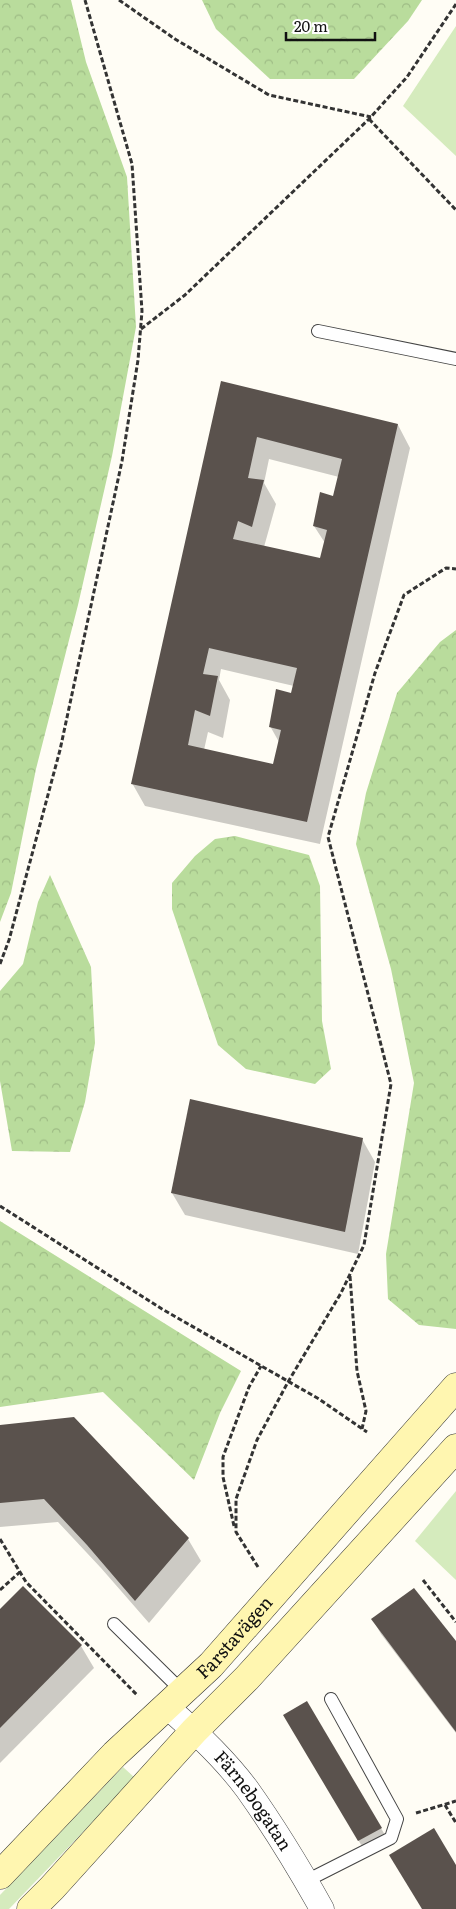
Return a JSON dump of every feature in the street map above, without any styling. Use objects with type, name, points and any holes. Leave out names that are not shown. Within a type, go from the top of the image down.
[{"type":"street","name":"Farstavägen","points":[[0,1874],[115,1754],[163,1699],[211,1665],[456,1387]]},
{"type":"street","name":"Farstavägen","points":[[31,1909],[194,1731],[247,1678],[456,1448]]},
{"type":"street","name":"Färnebogatan","points":[[163,1699],[247,1789],[322,1909]]},
{"type":"lane","points":[[318,331],[456,359]]},
{"type":"lane","points":[[114,1624],[163,1699]]},
{"type":"lane","points":[[306,1881],[390,1838],[397,1819],[331,1699]]},
{"type":"path","points":[[0,964],[60,750],[122,461],[138,360],[142,311],[132,164],[86,0]]},
{"type":"path","points":[[119,0],[175,39],[269,95],[370,118],[456,210]]},
{"type":"path","points":[[140,329],[185,295],[370,118],[407,77],[456,4]]},
{"type":"path","points":[[236,1532],[236,1500],[257,1440],[288,1382],[342,1293],[364,1245],[390,1084],[328,837],[375,673],[404,594],[446,568],[456,570]]},
{"type":"path","points":[[0,1206],[162,1309],[319,1399],[367,1432]]},
{"type":"path","points":[[350,1274],[357,1371],[366,1410],[362,1429]]},
{"type":"path","points":[[260,1571],[236,1532],[223,1477],[223,1457],[249,1387],[261,1366]]},
{"type":"path","points":[[0,1539],[26,1582],[163,1699]]},
{"type":"path","points":[[0,1590],[20,1572]]},
{"type":"path","points":[[423,1580],[456,1622]]},
{"type":"path","points":[[397,1819],[456,1801]]},
{"type":"path","points":[[445,1804],[456,1823]]},
{"type":"green space","points":[[0,0],[71,0],[86,62],[127,177],[136,327],[112,456],[78,605],[36,769],[11,893],[0,922]]},
{"type":"green space","points":[[202,0],[422,0],[408,21],[354,79],[270,79],[216,29]]},
{"type":"green space","points":[[456,26],[456,156],[403,106]]},
{"type":"green space","points":[[456,630],[456,1329],[419,1325],[388,1299],[386,1254],[414,1083],[391,969],[356,844],[366,793],[397,693],[440,642]]},
{"type":"green space","points":[[235,836],[309,855],[320,886],[322,1021],[331,1069],[315,1084],[246,1069],[218,1045],[172,909],[172,883],[195,856],[215,839]]},
{"type":"green space","points":[[50,875],[91,967],[95,1043],[85,1102],[70,1152],[12,1151],[0,1081],[0,991],[23,964],[38,902]]},
{"type":"green space","points":[[0,1221],[241,1371],[220,1413],[194,1480],[103,1392],[0,1407]]},
{"type":"green space","points":[[456,1491],[456,1580],[415,1541]]},
{"type":"green space","points":[[123,1767],[135,1778],[9,1909],[0,1909],[0,1895]]},
{"type":"building","points":[[221,381],[398,424],[307,822],[131,784]],"holes":[[[257,437],[342,459],[333,496],[320,492],[313,526],[327,530],[320,558],[233,539],[238,521],[252,527],[264,480],[248,478]],[[209,648],[297,668],[291,693],[276,689],[269,727],[281,730],[273,764],[188,745],[195,710],[210,716],[218,676],[203,674]]]},
{"type":"building","points":[[190,1099],[363,1138],[345,1232],[171,1193]]},
{"type":"building","points":[[74,1417],[189,1538],[135,1601],[44,1499],[0,1503],[0,1425]]},
{"type":"building","points":[[23,1586],[82,1645],[0,1728],[0,1609]]},
{"type":"building","points":[[414,1588],[456,1641],[456,1732],[371,1619]]},
{"type":"building","points":[[307,1701],[382,1828],[358,1841],[283,1715]]},
{"type":"building","points":[[434,1828],[456,1865],[456,1909],[422,1909],[389,1855]]}]
